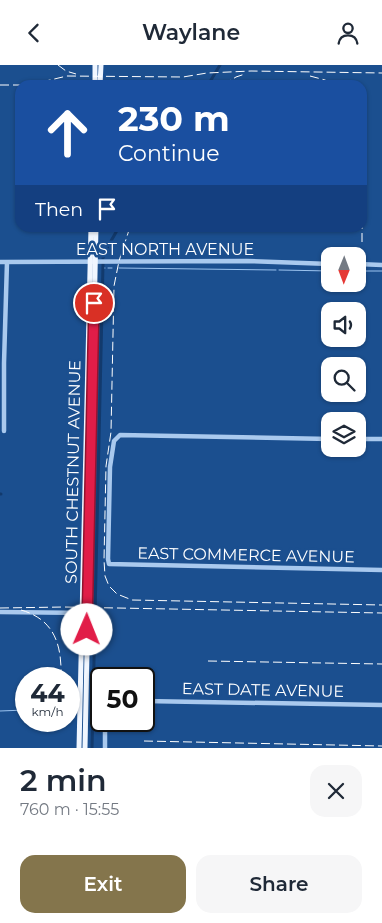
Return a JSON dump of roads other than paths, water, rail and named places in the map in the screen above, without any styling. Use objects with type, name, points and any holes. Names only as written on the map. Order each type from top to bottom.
[{"type":"main road","points":[[95,65],[95,80]]},
{"type":"main road","points":[[100,80],[101,65]]},
{"type":"main road","name":"SOUTH CHESTNUT AVENUE","points":[[92,232],[98,261]]},
{"type":"main road","name":"SOUTH CHESTNUT AVENUE","points":[[85,613],[89,434],[98,261],[96,232]]},
{"type":"main road","name":"SOUTH CHESTNUT AVENUE","points":[[79,748],[89,531],[89,434]]},
{"type":"main road","points":[[85,613],[85,748]]},
{"type":"street","name":"EAST NORTH AVENUE","points":[[0,262],[248,261],[321,264]]},
{"type":"street","points":[[4,431],[7,262]]},
{"type":"street","points":[[366,264],[382,265]]},
{"type":"street","name":"EAST COMMERCE AVENUE","points":[[321,439],[120,435],[114,441],[110,467],[109,564],[382,570]]},
{"type":"street","points":[[366,439],[382,439]]},
{"type":"street","points":[[0,612],[85,613]]},
{"type":"street","name":"EAST DATE AVENUE","points":[[155,701],[382,705]]},
{"type":"street","points":[[105,732],[105,748]]},
{"type":"waterway","points":[[211,80],[220,65]]},
{"type":"waterway","points":[[103,258],[116,232]]},
{"type":"waterway","points":[[92,748],[103,264]]},
{"type":"waterway","points":[[119,268],[276,270]]},
{"type":"waterway","points":[[279,270],[321,271]]},
{"type":"waterway","points":[[366,271],[382,271]]},
{"type":"waterway","points":[[0,711],[15,710]]},
{"type":"railway","points":[[58,65],[66,71],[76,74]]},
{"type":"railway","points":[[50,80],[67,76],[183,77],[207,73],[251,71],[382,73]]},
{"type":"railway","points":[[231,80],[245,74]]},
{"type":"railway","points":[[310,76],[325,80]]},
{"type":"railway","points":[[0,85],[15,85]]},
{"type":"railway","points":[[128,232],[119,261],[114,286],[111,432],[106,466],[104,560],[105,576],[109,586],[117,594],[132,600],[382,605]]},
{"type":"railway","points":[[362,232],[362,242]]},
{"type":"railway","points":[[0,608],[64,607],[382,613]]},
{"type":"railway","points":[[21,610],[33,615],[49,628],[58,646],[61,667]]},
{"type":"railway","points":[[208,661],[382,664]]},
{"type":"railway","points":[[144,741],[382,746]]}]
